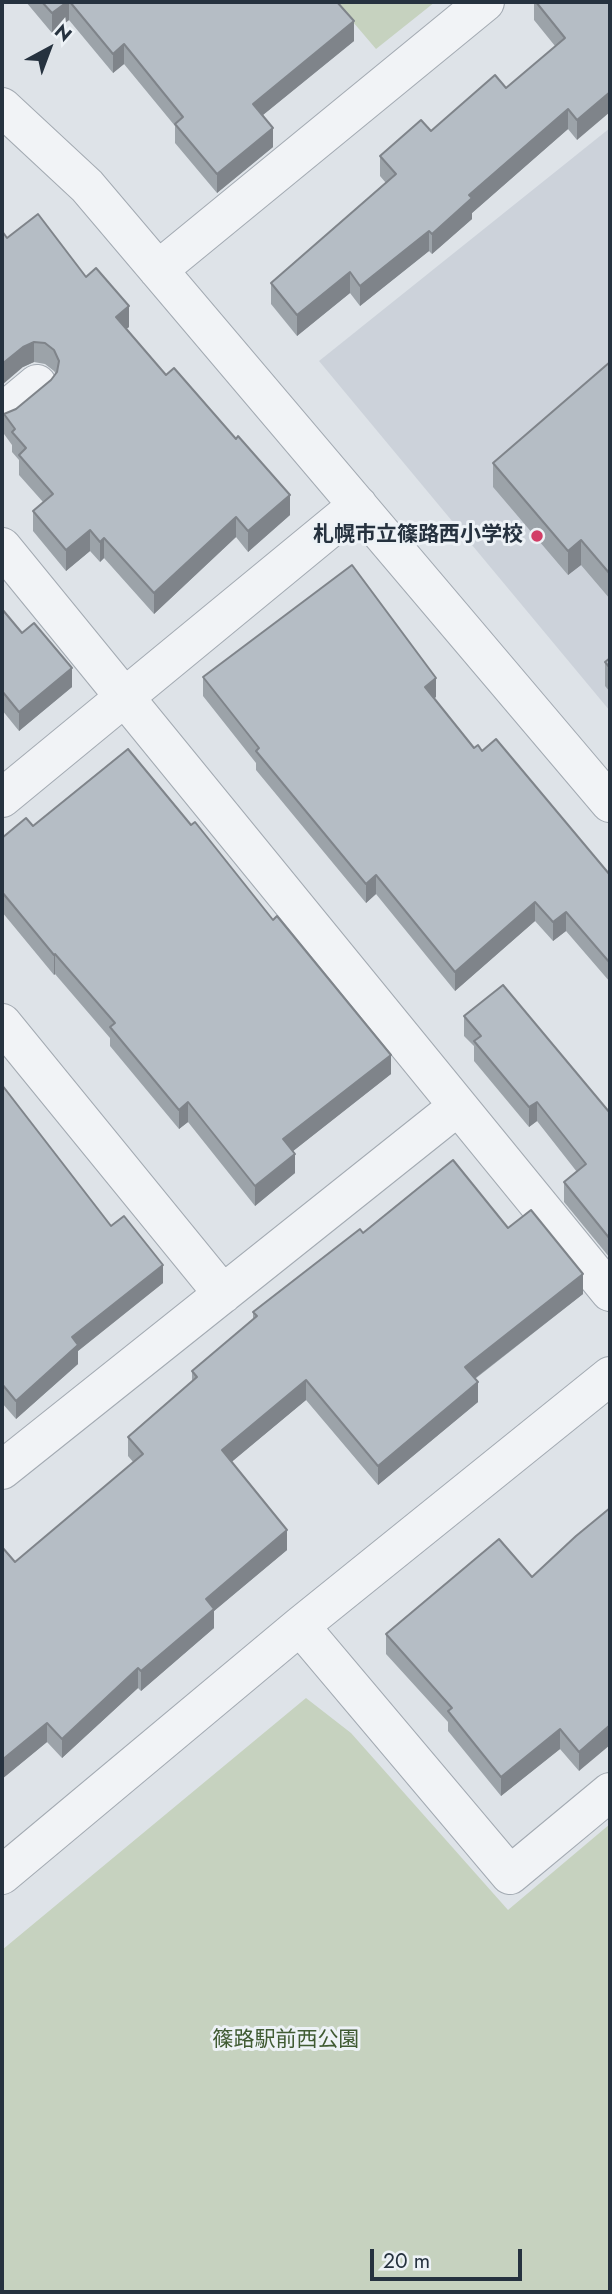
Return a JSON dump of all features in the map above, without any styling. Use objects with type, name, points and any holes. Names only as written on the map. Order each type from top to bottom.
[{"type":"street","points":[[159,270],[485,2]]},
{"type":"street","points":[[2,107],[87,186],[610,803]]},
{"type":"street","points":[[2,413],[37,384]]},
{"type":"street","points":[[2,798],[358,505]]},
{"type":"street","points":[[2,547],[610,1292]]},
{"type":"street","points":[[2,1023],[223,1294]]},
{"type":"street","points":[[2,1470],[457,1107]]},
{"type":"street","points":[[2,1875],[300,1626],[610,1376]]},
{"type":"street","points":[[300,1626],[510,1875],[610,1792]]},
{"type":"shaded area","name":"札幌市立篠路西小学校","points":[[610,128],[610,711],[319,361]]},
{"type":"green space","points":[[336,2],[435,2],[376,49]]},
{"type":"green space","name":"篠路駅前西公園","points":[[306,1698],[351,1733],[508,1910],[610,1824],[610,2292],[2,2291],[2,1950]]},
{"type":"building","points":[[42,2],[67,2],[52,13]]},
{"type":"building","points":[[70,2],[337,2],[354,21],[253,104],[273,128],[217,174],[175,124],[183,117],[124,44],[113,54]]},
{"type":"building","points":[[536,2],[610,2],[610,92],[577,120],[568,109],[469,195],[472,198],[432,234],[429,231],[360,286],[350,272],[297,315],[271,283],[396,174],[380,156],[421,120],[431,131],[495,75],[506,88],[565,38]]},
{"type":"building","points":[[38,214],[86,277],[96,268],[129,306],[116,317],[166,375],[174,368],[236,439],[238,436],[290,495],[248,531],[236,517],[154,593],[104,538],[100,542],[90,530],[66,550],[33,511],[53,494],[19,455],[26,448],[12,432],[15,429],[4,414],[16,409],[51,380],[57,372],[59,361],[54,350],[45,343],[34,342],[23,347],[2,364],[2,231],[7,238]]},
{"type":"building","points":[[610,362],[610,574],[581,540],[568,551],[493,463]]},
{"type":"building","points":[[352,565],[436,678],[425,687],[474,748],[478,745],[482,751],[496,739],[610,875],[610,963],[566,912],[553,922],[535,902],[455,972],[376,875],[366,884],[256,751],[259,748],[203,677]]},
{"type":"building","points":[[2,609],[22,633],[34,623],[72,668],[19,712],[2,691]]},
{"type":"building","points":[[128,749],[191,825],[195,822],[273,920],[277,916],[391,1055],[283,1139],[295,1154],[255,1186],[188,1102],[179,1110],[110,1027],[115,1023],[2,892],[2,838],[26,818],[33,826]]},
{"type":"building","points":[[503,985],[610,1113],[610,1239],[564,1182],[586,1164],[537,1102],[529,1107],[474,1041],[481,1036],[464,1016]]},
{"type":"building","points":[[2,1085],[111,1226],[124,1216],[163,1265],[72,1337],[78,1345],[16,1401],[2,1384]]},
{"type":"building","points":[[453,1160],[508,1228],[531,1210],[583,1274],[465,1367],[478,1382],[378,1466],[306,1380],[222,1450],[287,1530],[206,1599],[214,1609],[141,1671],[138,1668],[62,1739],[47,1723],[2,1760],[2,1547],[15,1562],[143,1454],[128,1437],[197,1377],[192,1371],[257,1316],[253,1312],[360,1229],[363,1233]]},
{"type":"building","points":[[610,1508],[610,1725],[579,1752],[560,1729],[501,1777],[448,1711],[452,1708],[386,1634],[499,1539],[532,1577]]},
{"type":"place","name":"札幌市立篠路西小学校","points":[[537,536]]}]
